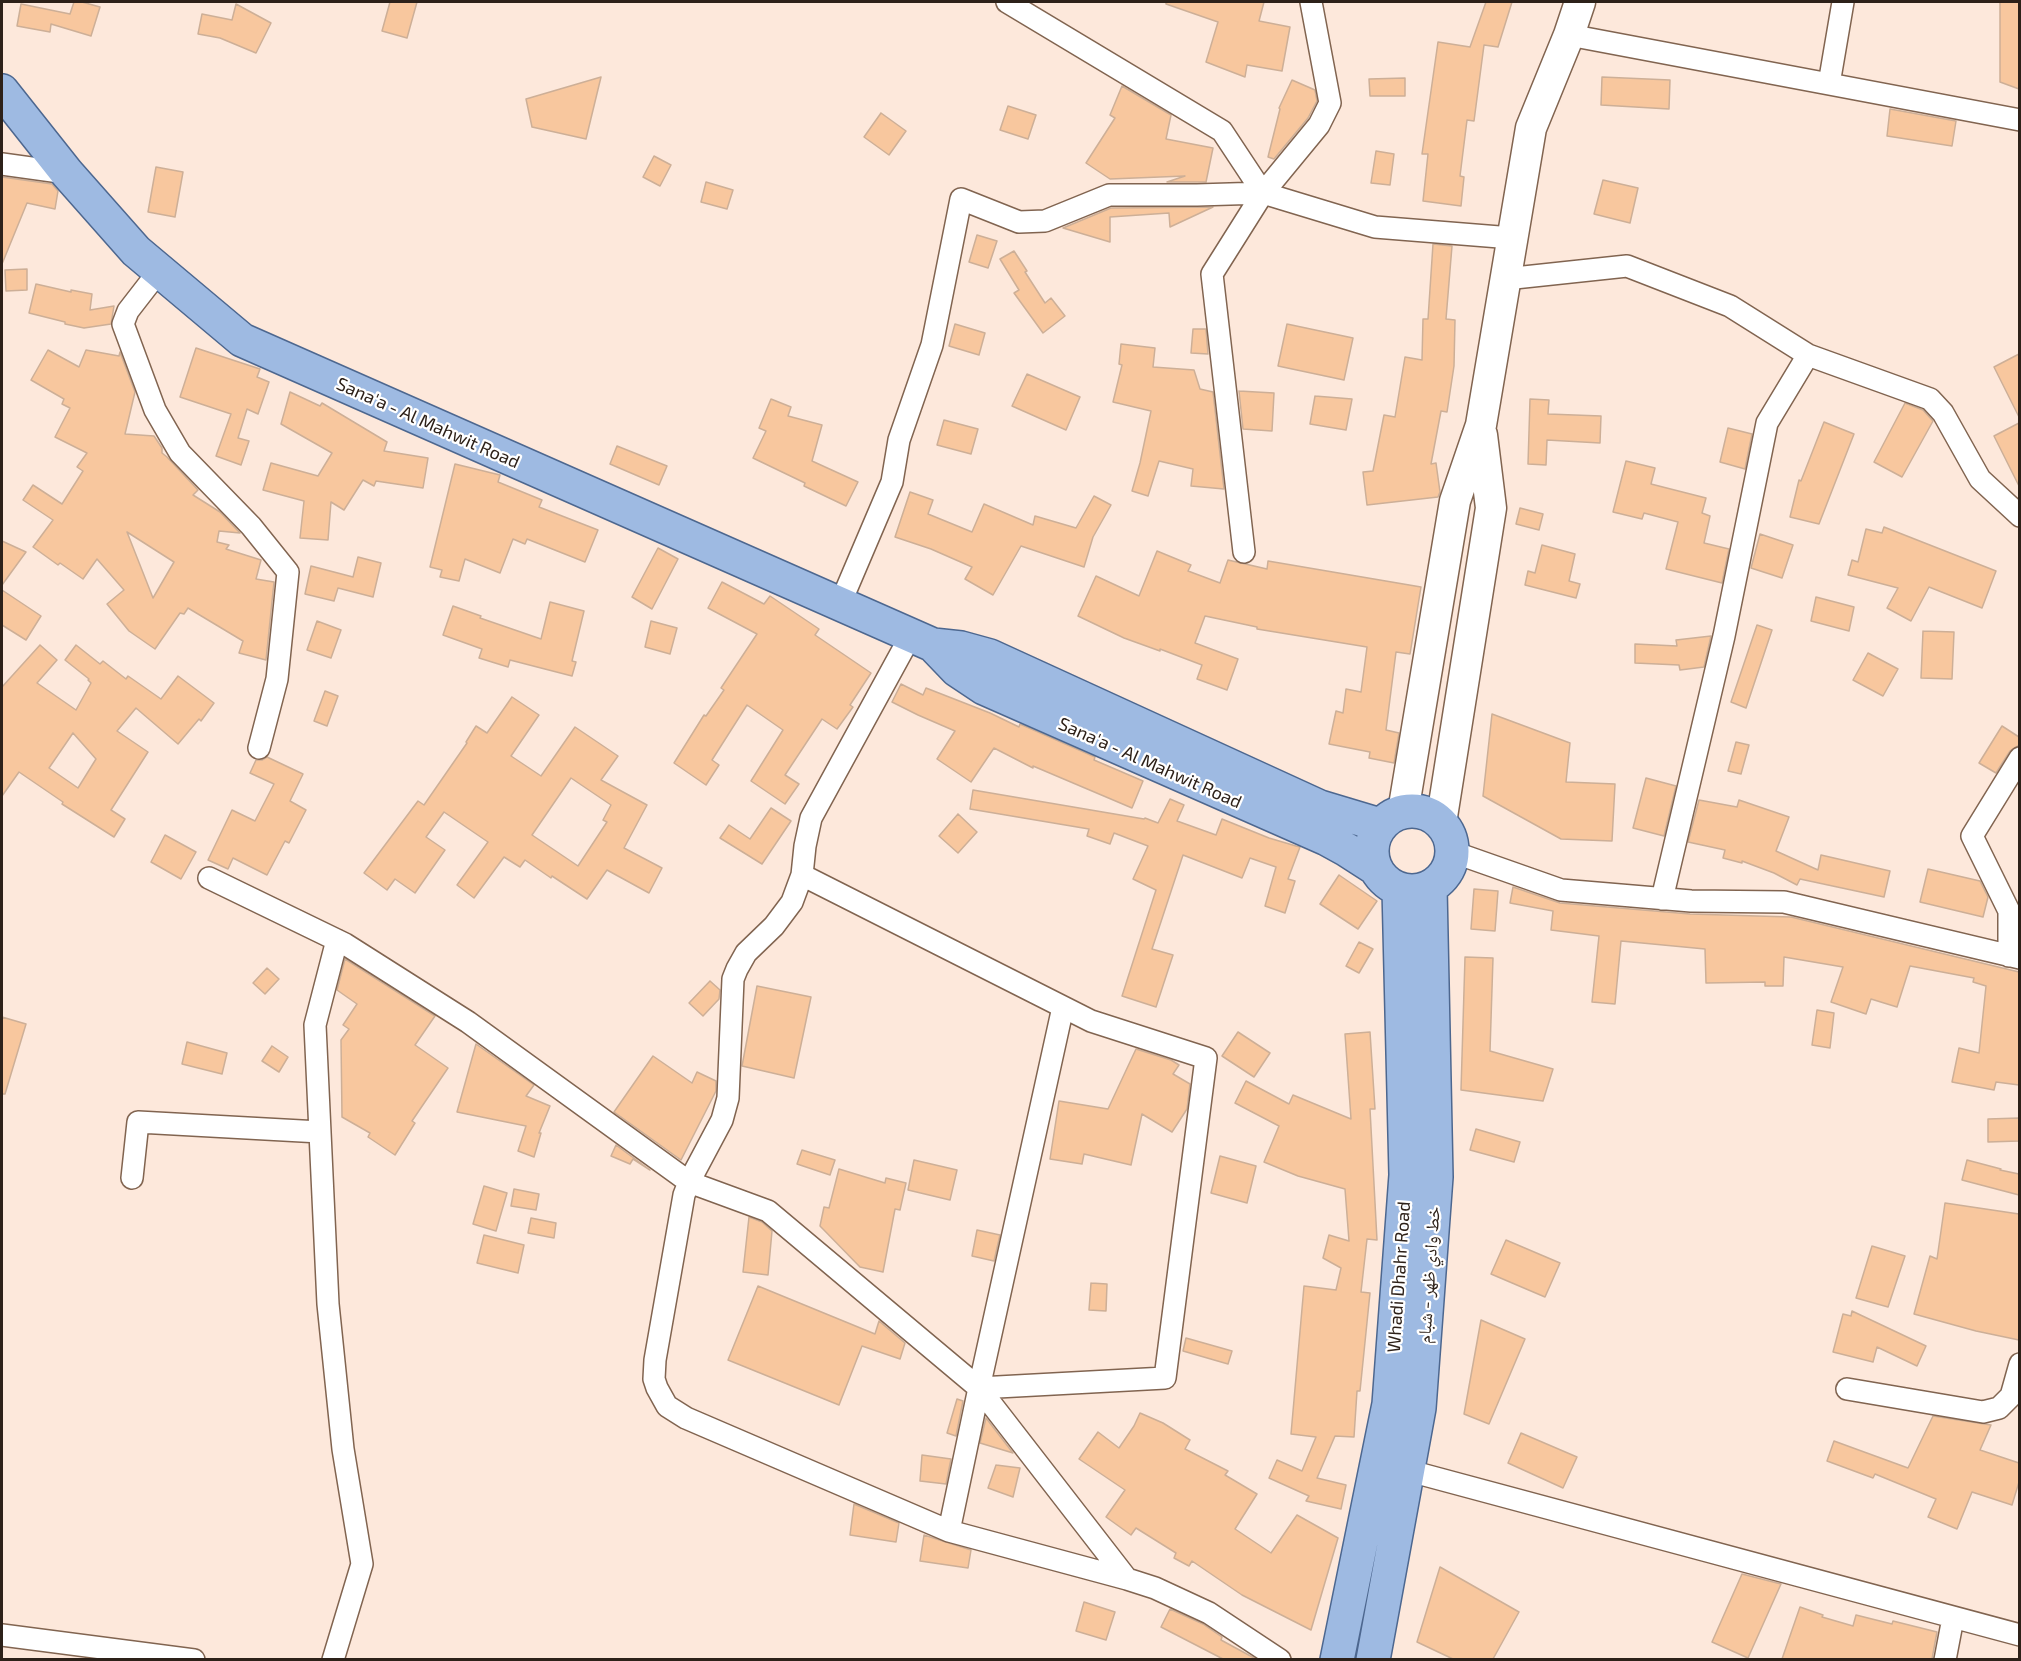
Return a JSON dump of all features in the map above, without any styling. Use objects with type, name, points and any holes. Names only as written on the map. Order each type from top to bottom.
[{"type":"main road","name":"Sana'a - Al Mahwit Road","points":[[2,91],[67,173],[136,252],[242,340],[922,640],[990,656],[1320,807],[1391,818]]},
{"type":"main road","name":"Sana'a - Al Mahwit Road","points":[[922,640],[957,670],[984,688],[1327,839],[1401,882]]},
{"type":"main road","points":[[1416,811],[1430,815],[1447,837],[1450,866],[1442,878],[1401,882],[1371,853],[1374,837],[1391,818],[1416,811]]},
{"type":"main road","name":"خط وادي ظهر - شبام","points":[[1372,1659],[1419,1408],[1436,1177],[1401,882]]},
{"type":"main road","name":"Whadi Dhahr Road","points":[[1336,1659],[1389,1404],[1406,1175],[1401,882]]},
{"type":"street","points":[[1007,2],[1222,131],[1263,193]]},
{"type":"street","points":[[1245,552],[1212,274],[1263,193],[1319,126],[1330,103],[1311,2]]},
{"type":"street","points":[[1391,818],[1455,501],[1481,425],[1531,128],[1580,2]]},
{"type":"street","points":[[1829,84],[1843,2]]},
{"type":"street","points":[[1569,35],[2019,120]]},
{"type":"street","points":[[2,164],[67,173]]},
{"type":"street","points":[[840,604],[892,482],[899,440],[932,345],[961,199],[1019,222],[1045,221],[1109,195],[1263,193],[1375,227],[1512,238]]},
{"type":"street","points":[[1505,279],[1627,266],[1730,306],[1808,355],[1930,399],[1943,413],[1980,479],[2019,516]]},
{"type":"street","points":[[159,272],[128,310],[123,324],[155,410],[180,453],[251,526],[288,572],[277,679],[259,748]]},
{"type":"street","points":[[1662,899],[1724,636],[1767,423],[1808,355]]},
{"type":"street","points":[[1481,425],[1491,508],[1447,837],[1561,890],[1691,901],[1784,902],[2014,957],[2009,911],[1972,836],[2019,758]]},
{"type":"street","points":[[922,640],[811,818],[802,875],[792,902],[784,915],[746,953],[736,969],[733,979],[726,1110],[718,1130],[689,1182],[681,1209],[654,1370],[657,1388],[667,1406],[686,1418],[949,1531],[1155,1588],[1209,1613],[1280,1659]]},
{"type":"street","points":[[802,875],[1091,1021],[1206,1058],[1165,1378],[979,1388]]},
{"type":"street","points":[[209,878],[337,940],[468,1022],[689,1182],[768,1211],[979,1388],[1126,1579]]},
{"type":"street","points":[[333,1659],[362,1564],[343,1449],[328,1305],[315,1025],[337,940]]},
{"type":"street","points":[[949,1531],[1063,1007]]},
{"type":"street","points":[[132,1178],[138,1122],[320,1132]]},
{"type":"street","points":[[1847,1389],[1983,1412],[1999,1408],[2011,1396],[2019,1364]]},
{"type":"street","points":[[1406,1470],[2019,1635]]},
{"type":"street","points":[[1945,1659],[1953,1618]]},
{"type":"street","points":[[2,1635],[194,1659]]},
{"type":"building","points":[[74,2],[100,7],[91,36],[51,24],[50,32],[17,26],[21,4],[70,14]]},
{"type":"building","points":[[390,2],[417,2],[407,38],[382,31]]},
{"type":"building","points":[[1166,2],[1264,2],[1259,21],[1290,27],[1282,71],[1247,65],[1245,77],[1206,62],[1218,22],[1166,4]]},
{"type":"building","points":[[1486,2],[1512,2],[1498,47],[1484,45],[1474,121],[1467,120],[1460,176],[1464,177],[1461,206],[1423,201],[1428,154],[1422,154],[1438,42],[1470,47]]},
{"type":"building","points":[[2000,2],[2019,2],[2019,89],[2000,82]]},
{"type":"building","points":[[236,4],[271,23],[256,53],[220,38],[198,34],[202,14],[232,20]]},
{"type":"building","points":[[601,77],[586,139],[532,127],[526,99]]},
{"type":"building","points":[[1602,77],[1670,80],[1669,109],[1601,105]]},
{"type":"building","points":[[1405,78],[1405,96],[1370,96],[1369,79]]},
{"type":"building","points":[[1292,80],[1315,90],[1317,101],[1308,118],[1274,159],[1268,157],[1279,108]]},
{"type":"building","points":[[1122,86],[1171,115],[1166,139],[1213,148],[1206,182],[1167,182],[1185,176],[1110,179],[1086,163],[1115,118],[1110,115]]},
{"type":"building","points":[[1008,106],[1036,115],[1028,139],[1000,130]]},
{"type":"building","points":[[1890,109],[1956,121],[1952,146],[1887,136]]},
{"type":"building","points":[[881,113],[906,131],[889,155],[864,137]]},
{"type":"building","points":[[1376,151],[1394,154],[1390,185],[1371,183]]},
{"type":"building","points":[[654,156],[671,165],[660,186],[643,177]]},
{"type":"building","points":[[156,167],[183,172],[175,217],[148,212]]},
{"type":"building","points":[[2,177],[52,184],[58,191],[55,209],[27,203],[2,264]]},
{"type":"building","points":[[1603,180],[1638,188],[1630,223],[1594,214]]},
{"type":"building","points":[[706,182],[733,190],[727,209],[701,202]]},
{"type":"building","points":[[1213,207],[1170,227],[1169,213],[1110,217],[1110,242],[1063,228],[1111,208]]},
{"type":"building","points":[[977,235],[997,241],[988,268],[969,262]]},
{"type":"building","points":[[1433,244],[1452,246],[1446,319],[1455,320],[1454,366],[1447,412],[1441,411],[1431,464],[1436,463],[1440,492],[1438,497],[1367,505],[1363,472],[1373,471],[1384,415],[1395,417],[1405,357],[1422,360],[1423,319],[1428,319]]},
{"type":"building","points":[[1014,251],[1045,303],[1051,298],[1065,316],[1043,333],[1014,293],[1019,290],[1000,259]]},
{"type":"building","points":[[27,269],[27,290],[6,291],[5,270]]},
{"type":"building","points":[[36,284],[92,294],[90,310],[114,306],[111,324],[84,328],[29,313]]},
{"type":"building","points":[[955,324],[985,333],[979,355],[949,346]]},
{"type":"building","points":[[1287,324],[1353,338],[1344,380],[1278,366]]},
{"type":"building","points":[[1193,329],[1206,329],[1208,354],[1191,353]]},
{"type":"building","points":[[1121,344],[1155,348],[1153,367],[1194,370],[1200,389],[1213,392],[1224,489],[1191,486],[1193,469],[1159,461],[1148,496],[1132,491],[1151,411],[1113,402],[1122,365],[1119,364]]},
{"type":"building","points":[[196,348],[260,369],[257,377],[269,382],[258,414],[247,409],[238,438],[249,441],[241,465],[216,456],[231,414],[180,397]]},
{"type":"building","points":[[48,350],[79,367],[86,350],[119,356],[120,352],[135,392],[125,434],[154,436],[162,448],[162,453],[198,490],[193,495],[220,512],[240,533],[219,531],[217,542],[229,545],[226,549],[261,560],[256,579],[274,582],[266,660],[239,653],[243,641],[188,608],[184,614],[180,613],[155,649],[129,631],[107,604],[124,590],[97,559],[83,579],[33,547],[53,520],[23,500],[33,485],[62,504],[83,471],[77,467],[87,453],[55,437],[70,408],[62,404],[64,399],[31,380]],"holes":[[[127,532],[174,562],[153,598]]]},
{"type":"building","points":[[2019,354],[2019,417],[1994,367]]},
{"type":"building","points":[[1027,374],[1080,397],[1066,430],[1012,406]]},
{"type":"building","points":[[1239,391],[1274,393],[1272,431],[1243,429]]},
{"type":"building","points":[[290,392],[320,406],[322,403],[387,442],[384,451],[428,458],[423,488],[376,481],[374,486],[363,480],[344,510],[331,502],[328,540],[300,538],[304,501],[263,490],[271,463],[318,476],[332,453],[281,424]]},
{"type":"building","points":[[1315,396],[1352,399],[1346,430],[1310,424]]},
{"type":"building","points":[[771,399],[791,407],[788,416],[822,425],[812,461],[858,482],[846,506],[753,458],[766,431],[759,428]]},
{"type":"building","points":[[1530,399],[1549,400],[1548,414],[1601,416],[1600,443],[1547,440],[1546,465],[1528,464]]},
{"type":"building","points":[[1905,403],[1923,410],[1933,421],[1902,477],[1874,462]]},
{"type":"building","points":[[944,420],[978,429],[971,454],[937,445]]},
{"type":"building","points":[[1824,422],[1854,434],[1819,524],[1790,517],[1799,480],[1801,481]]},
{"type":"building","points":[[2019,423],[2019,486],[1994,436]]},
{"type":"building","points":[[1728,428],[1752,434],[1745,469],[1720,462]]},
{"type":"building","points":[[617,446],[667,466],[659,485],[610,464]]},
{"type":"building","points":[[1626,461],[1655,468],[1651,484],[1706,498],[1702,513],[1710,516],[1704,543],[1729,549],[1722,583],[1666,569],[1678,522],[1644,513],[1642,519],[1613,512]]},
{"type":"building","points":[[455,464],[500,475],[498,482],[542,500],[539,507],[598,530],[585,562],[527,539],[525,544],[513,539],[500,573],[465,559],[459,581],[440,577],[442,570],[430,567]]},
{"type":"building","points":[[910,492],[933,500],[928,514],[972,532],[984,504],[1033,525],[1035,516],[1076,528],[1094,496],[1111,505],[1093,537],[1084,567],[1021,546],[993,595],[965,579],[972,567],[931,549],[895,537]]},
{"type":"building","points":[[1520,508],[1543,514],[1539,530],[1516,524]]},
{"type":"building","points":[[1884,527],[1996,571],[1982,608],[1929,587],[1911,621],[1887,608],[1898,588],[1848,575],[1852,560],[1858,562],[1866,529],[1882,533]]},
{"type":"building","points":[[1760,534],[1793,545],[1782,578],[1751,568]]},
{"type":"building","points":[[2,541],[26,552],[2,585]]},
{"type":"building","points":[[1542,545],[1575,554],[1569,581],[1580,584],[1576,598],[1525,585],[1528,571],[1535,573]]},
{"type":"building","points":[[658,548],[678,559],[652,609],[632,597]]},
{"type":"building","points":[[1157,551],[1191,565],[1188,571],[1220,583],[1228,560],[1267,569],[1268,561],[1421,587],[1410,654],[1396,652],[1386,730],[1399,733],[1394,763],[1369,758],[1370,752],[1329,744],[1336,711],[1343,713],[1346,689],[1361,692],[1367,647],[1257,629],[1257,627],[1205,616],[1195,643],[1238,659],[1227,690],[1197,679],[1202,665],[1124,638],[1078,616],[1096,576],[1139,596]]},
{"type":"building","points":[[358,557],[381,563],[373,597],[338,588],[334,601],[305,594],[311,566],[353,577]]},
{"type":"building","points":[[722,582],[764,604],[770,596],[819,629],[815,635],[871,673],[850,705],[853,707],[837,729],[822,719],[785,775],[799,784],[785,804],[751,781],[783,730],[747,705],[712,760],[719,765],[706,785],[674,763],[704,715],[706,716],[724,690],[721,688],[757,634],[708,608]]},
{"type":"building","points":[[2,590],[41,616],[26,640],[2,625]]},
{"type":"building","points":[[1816,597],[1854,607],[1849,631],[1811,621]]},
{"type":"building","points":[[550,602],[584,611],[572,661],[576,662],[572,676],[510,660],[508,667],[479,658],[482,649],[443,635],[453,606],[541,639]]},
{"type":"building","points":[[317,621],[341,630],[331,658],[307,650]]},
{"type":"building","points":[[651,621],[677,628],[670,654],[645,647]]},
{"type":"building","points":[[1757,625],[1772,630],[1746,708],[1731,702]]},
{"type":"building","points":[[1923,631],[1954,632],[1952,679],[1921,678]]},
{"type":"building","points":[[1711,636],[1704,667],[1680,670],[1679,665],[1635,663],[1635,644],[1677,646],[1676,640]]},
{"type":"building","points":[[40,645],[57,660],[37,683],[76,710],[91,683],[65,660],[76,645],[100,664],[103,661],[126,679],[128,676],[161,699],[178,676],[214,703],[201,721],[199,719],[178,744],[136,708],[117,731],[148,752],[111,810],[125,819],[114,837],[62,804],[63,802],[19,772],[2,796],[2,687]],"holes":[[[73,733],[96,759],[78,788],[49,768]]]},
{"type":"building","points":[[1868,653],[1898,669],[1883,696],[1853,680]]},
{"type":"building","points":[[901,684],[923,695],[926,688],[1019,727],[1020,724],[1143,781],[1132,808],[1033,766],[1033,768],[994,748],[971,782],[937,759],[955,731],[892,702]]},
{"type":"building","points":[[325,691],[338,696],[327,726],[314,721]]},
{"type":"building","points":[[512,697],[539,715],[511,756],[541,776],[575,727],[618,756],[601,780],[647,805],[624,848],[662,868],[649,893],[607,870],[587,899],[525,860],[520,867],[504,857],[474,898],[457,885],[488,842],[444,812],[426,837],[445,850],[415,893],[395,879],[387,890],[364,873],[418,801],[424,805],[467,743],[476,726],[487,733]],"holes":[[[571,778],[611,805],[603,820],[607,822],[578,866],[532,835]]]},
{"type":"building","points":[[1492,714],[1570,743],[1566,782],[1615,784],[1612,841],[1561,839],[1483,796]]},
{"type":"building","points":[[2002,726],[2019,737],[2019,745],[2010,751],[1996,773],[1979,763]]},
{"type":"building","points":[[1736,742],[1749,745],[1741,774],[1728,771]]},
{"type":"building","points":[[267,757],[303,774],[290,801],[306,810],[289,843],[285,841],[267,875],[233,858],[228,869],[208,860],[232,810],[255,821],[274,784],[250,773],[256,760]]},
{"type":"building","points":[[1646,778],[1676,786],[1664,836],[1633,828]]},
{"type":"building","points":[[973,790],[1145,818],[1158,823],[1170,799],[1184,805],[1177,821],[1216,835],[1222,819],[1269,838],[1300,847],[1288,879],[1295,881],[1285,913],[1265,906],[1276,867],[1250,858],[1242,878],[1183,855],[1152,949],[1173,955],[1156,1007],[1122,996],[1156,890],[1133,879],[1148,846],[1114,833],[1110,844],[1087,836],[1089,829],[970,809]]},
{"type":"building","points":[[1699,800],[1737,807],[1739,800],[1789,817],[1776,851],[1818,870],[1821,855],[1890,871],[1884,897],[1800,879],[1797,885],[1742,861],[1742,863],[1723,858],[1725,850],[1688,842]]},
{"type":"building","points":[[771,808],[791,821],[762,864],[720,838],[729,825],[750,839]]},
{"type":"building","points":[[958,814],[977,832],[958,853],[939,836]]},
{"type":"building","points":[[165,835],[196,852],[181,879],[151,862]]},
{"type":"building","points":[[1928,869],[1980,881],[1988,897],[1983,917],[1920,902]]},
{"type":"building","points":[[1339,875],[1377,901],[1358,929],[1320,904]]},
{"type":"building","points":[[1513,887],[1560,903],[1690,914],[1791,917],[2019,972],[2019,1085],[1996,1082],[1994,1090],[1952,1082],[1959,1048],[1979,1053],[1986,986],[1973,982],[1974,978],[1910,966],[1897,1007],[1871,999],[1866,1014],[1831,1002],[1843,967],[1784,957],[1783,986],[1765,986],[1765,982],[1706,983],[1705,949],[1621,941],[1615,1004],[1592,1002],[1599,936],[1551,930],[1553,911],[1510,903]]},
{"type":"building","points":[[1474,889],[1498,891],[1495,931],[1471,929]]},
{"type":"building","points":[[1359,942],[1373,949],[1359,973],[1346,966]]},
{"type":"building","points":[[1465,957],[1493,958],[1490,1051],[1553,1069],[1543,1101],[1461,1090]]},
{"type":"building","points":[[345,959],[435,1016],[415,1045],[448,1068],[412,1121],[415,1123],[395,1155],[368,1137],[370,1133],[342,1117],[341,1040],[349,1029],[343,1025],[357,1004],[337,990]]},
{"type":"building","points":[[267,968],[279,979],[265,994],[253,983]]},
{"type":"building","points":[[710,981],[720,990],[719,999],[703,1016],[689,1003]]},
{"type":"building","points":[[757,986],[811,997],[794,1078],[742,1066]]},
{"type":"building","points":[[1817,1010],[1834,1013],[1830,1048],[1812,1045]]},
{"type":"building","points":[[2,1017],[26,1024],[5,1094],[2,1094]]},
{"type":"building","points":[[1238,1032],[1270,1053],[1254,1077],[1222,1056]]},
{"type":"building","points":[[1370,1032],[1375,1109],[1370,1109],[1377,1240],[1367,1239],[1361,1292],[1370,1293],[1360,1391],[1357,1391],[1354,1437],[1335,1436],[1317,1478],[1346,1485],[1341,1509],[1306,1501],[1309,1496],[1269,1478],[1277,1460],[1302,1471],[1316,1437],[1291,1434],[1304,1286],[1336,1290],[1341,1268],[1323,1258],[1329,1235],[1349,1241],[1345,1189],[1298,1176],[1264,1162],[1279,1126],[1235,1103],[1246,1081],[1289,1104],[1293,1095],[1351,1119],[1345,1034]]},
{"type":"building","points":[[187,1042],[227,1053],[222,1074],[182,1064]]},
{"type":"building","points":[[476,1044],[534,1085],[526,1096],[550,1106],[539,1133],[541,1133],[534,1157],[518,1151],[526,1126],[457,1112]]},
{"type":"building","points":[[272,1046],[288,1057],[279,1072],[262,1061]]},
{"type":"building","points":[[1136,1049],[1171,1060],[1179,1065],[1173,1074],[1190,1084],[1187,1109],[1172,1132],[1142,1114],[1131,1165],[1084,1154],[1082,1164],[1050,1159],[1059,1101],[1108,1109]]},
{"type":"building","points":[[653,1056],[692,1083],[697,1072],[716,1081],[716,1091],[681,1160],[614,1112]]},
{"type":"building","points":[[2019,1118],[2019,1141],[1988,1142],[1988,1119]]},
{"type":"building","points":[[1476,1129],[1520,1142],[1514,1162],[1470,1150]]},
{"type":"building","points":[[616,1145],[650,1170],[633,1159],[630,1164],[611,1156]]},
{"type":"building","points":[[802,1150],[835,1160],[830,1175],[797,1164]]},
{"type":"building","points":[[1220,1156],[1256,1166],[1247,1203],[1211,1193]]},
{"type":"building","points":[[914,1160],[957,1170],[950,1200],[908,1190]]},
{"type":"building","points":[[1967,1160],[2019,1174],[2019,1195],[1962,1180]]},
{"type":"building","points":[[839,1169],[885,1183],[886,1178],[906,1183],[900,1210],[895,1209],[883,1272],[860,1267],[820,1226],[824,1207],[829,1208]]},
{"type":"building","points":[[484,1186],[507,1193],[496,1231],[473,1224]]},
{"type":"building","points":[[514,1189],[539,1194],[536,1210],[511,1206]]},
{"type":"building","points":[[1945,1203],[2019,1214],[2019,1340],[1914,1314],[1930,1256],[1937,1259]]},
{"type":"building","points":[[749,1217],[762,1222],[772,1231],[768,1275],[743,1272]]},
{"type":"building","points":[[531,1218],[556,1223],[554,1238],[528,1233]]},
{"type":"building","points":[[977,1230],[1000,1235],[994,1261],[972,1256]]},
{"type":"building","points":[[484,1235],[524,1245],[518,1273],[477,1263]]},
{"type":"building","points":[[1506,1240],[1560,1263],[1545,1297],[1491,1274]]},
{"type":"building","points":[[1872,1246],[1905,1256],[1888,1307],[1856,1298]]},
{"type":"building","points":[[1091,1283],[1107,1284],[1106,1311],[1089,1310]]},
{"type":"building","points":[[758,1286],[875,1334],[879,1321],[905,1343],[900,1359],[862,1346],[839,1405],[728,1360]]},
{"type":"building","points":[[1852,1311],[1926,1346],[1917,1366],[1877,1347],[1873,1362],[1833,1352],[1843,1314],[1851,1316]]},
{"type":"building","points":[[1481,1320],[1525,1339],[1489,1424],[1464,1414]]},
{"type":"building","points":[[1186,1338],[1232,1351],[1228,1364],[1183,1351]]},
{"type":"building","points":[[957,1399],[963,1401],[956,1436],[947,1433]]},
{"type":"building","points":[[1140,1413],[1163,1423],[1190,1440],[1185,1449],[1228,1471],[1225,1475],[1257,1494],[1235,1529],[1271,1553],[1297,1515],[1338,1538],[1311,1630],[1242,1595],[1192,1561],[1189,1566],[1174,1558],[1176,1553],[1136,1528],[1131,1535],[1106,1517],[1125,1490],[1079,1459],[1098,1432],[1119,1448]]},
{"type":"building","points":[[1933,1416],[1991,1425],[1980,1450],[2019,1463],[2019,1482],[2012,1505],[1972,1492],[1957,1529],[1928,1517],[1936,1499],[1875,1474],[1873,1478],[1827,1461],[1834,1441],[1908,1468]]},
{"type":"building","points":[[986,1418],[1013,1453],[980,1443]]},
{"type":"building","points":[[1521,1433],[1577,1457],[1563,1488],[1508,1463]]},
{"type":"building","points":[[922,1455],[951,1459],[946,1484],[920,1481]]},
{"type":"building","points":[[996,1465],[1020,1468],[1013,1497],[988,1488]]},
{"type":"building","points":[[854,1504],[899,1523],[896,1542],[850,1535]]},
{"type":"building","points":[[924,1535],[971,1550],[968,1568],[920,1561]]},
{"type":"building","points":[[1440,1567],[1519,1612],[1493,1659],[1453,1659],[1417,1642]]},
{"type":"building","points":[[1742,1574],[1781,1584],[1748,1658],[1712,1642]]},
{"type":"building","points":[[1084,1602],[1115,1612],[1106,1640],[1076,1631]]},
{"type":"building","points":[[1800,1607],[1823,1615],[1822,1617],[1853,1626],[1856,1615],[1937,1632],[1932,1659],[1782,1659]]},
{"type":"building","points":[[1170,1609],[1203,1624],[1222,1637],[1221,1640],[1256,1659],[1223,1659],[1161,1627]]}]
